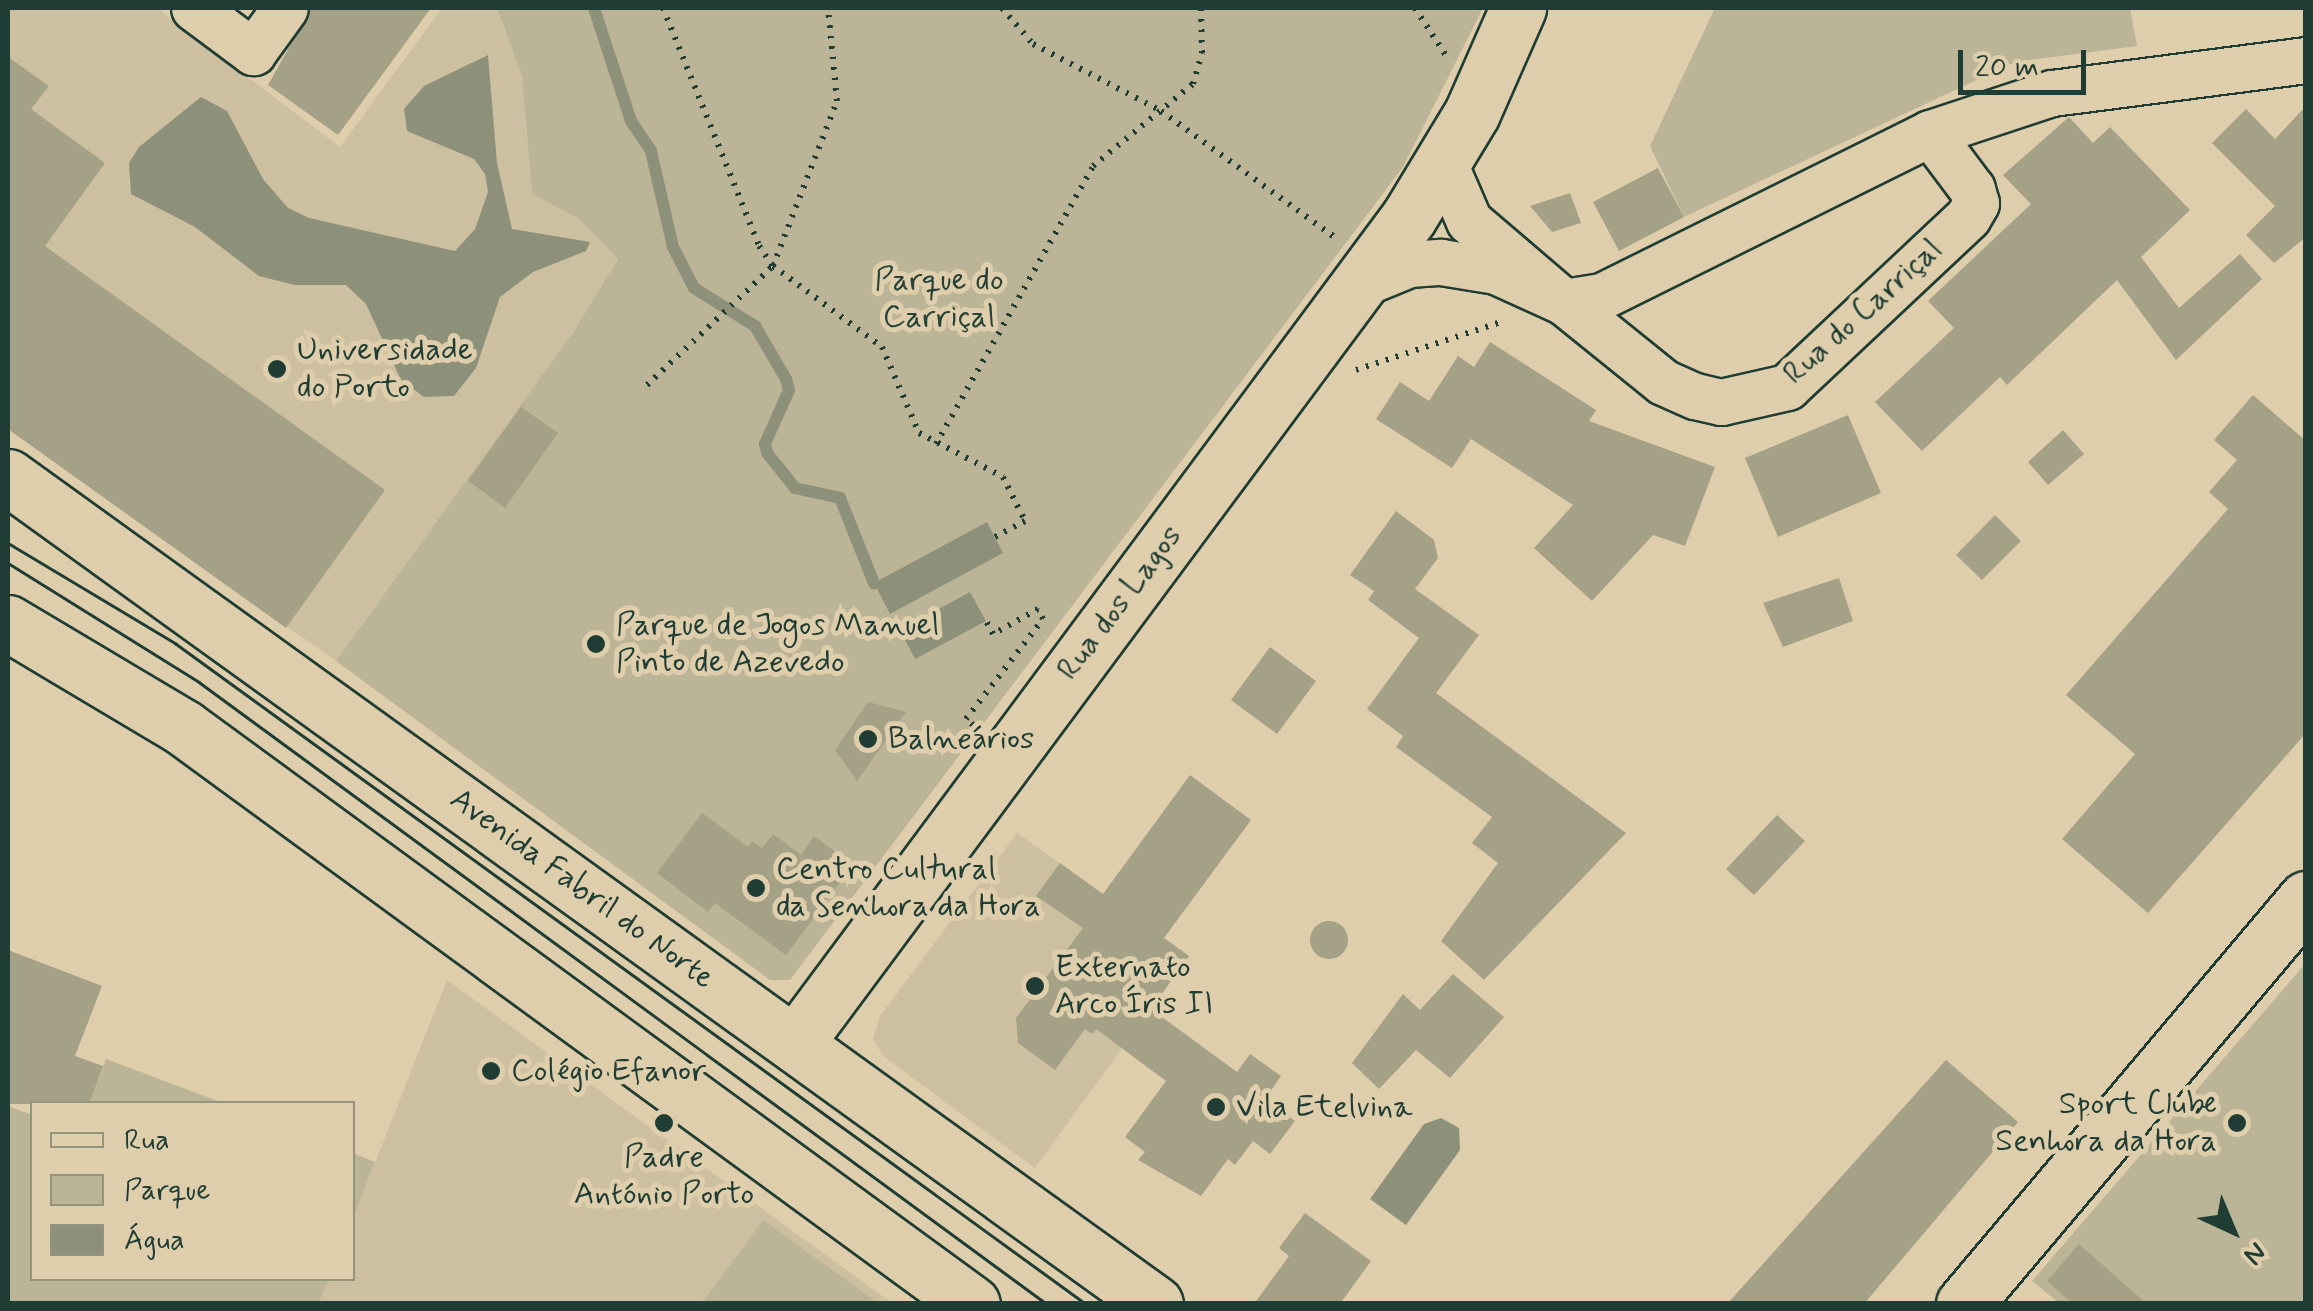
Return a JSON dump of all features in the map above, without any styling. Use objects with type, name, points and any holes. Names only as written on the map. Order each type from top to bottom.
[{"type":"main road","name":"Rua dos Lagos","points":[[796,1042],[1354,264],[1444,163],[1518,8]]},
{"type":"main road","name":"Avenida Fabril do Norte","points":[[8,477],[1155,1304]]},
{"type":"main road","points":[[8,623],[184,728],[972,1304]]},
{"type":"main road","points":[[1964,1304],[2306,899]]},
{"type":"street","points":[[194,8],[253,52],[285,8]]},
{"type":"street","points":[[1564,302],[1602,296],[1930,133],[2052,93],[2306,60]]},
{"type":"street","name":"Rua do Carriçal","points":[[1444,163],[1469,221],[1649,372],[1695,396],[1722,402],[1787,387],[1968,218],[1976,203],[1972,189],[1930,133]]},
{"type":"street","name":"Rua do Carriçal","points":[[1354,264],[1468,264],[1564,302]]},
{"type":"path","points":[[663,8],[759,246],[774,266],[876,340],[914,426],[936,444],[1003,477],[1025,521],[995,537]]},
{"type":"path","points":[[647,386],[774,266],[838,101],[828,8]]},
{"type":"path","points":[[1002,8],[1033,44],[1160,111],[1354,264]]},
{"type":"path","points":[[936,444],[1079,186],[1112,146],[1193,84],[1202,53],[1200,8]]},
{"type":"path","points":[[1414,8],[1455,71]]},
{"type":"path","points":[[1348,373],[1564,302]]},
{"type":"path","points":[[986,621],[993,634],[1038,609],[1043,619],[995,681]]},
{"type":"shaded area","name":"Universidade do Porto","points":[[8,8],[157,8],[340,147],[442,8],[497,8],[522,76],[532,194],[579,219],[618,259],[574,331],[336,661],[8,429]]},
{"type":"shaded area","name":"Externato Arco Íris II","points":[[1017,833],[1189,956],[1035,1168],[884,1057],[873,1039],[880,1016]]},
{"type":"shaded area","name":"Colégio Efanor","points":[[447,980],[892,1303],[319,1304],[328,1281],[355,1281],[355,1214]]},
{"type":"green space","name":"Parque do Carriçal","points":[[497,8],[1483,8],[1403,167],[790,980],[770,980],[336,661],[574,331],[618,259],[579,219],[532,194],[522,76]]},
{"type":"green space","points":[[1715,8],[2130,8],[2137,46],[2015,62],[1684,217],[1650,146]]},
{"type":"green space","name":"Sport Clube Senhora da Hora","points":[[2305,964],[2305,1303],[2059,1303],[2032,1281]]},
{"type":"green space","points":[[106,1059],[218,1101],[90,1101]]},
{"type":"green space","points":[[8,1106],[30,1114],[30,1281],[328,1281],[319,1303],[8,1303]]},
{"type":"green space","points":[[355,1154],[375,1162],[355,1214]]},
{"type":"green space","points":[[763,1220],[878,1303],[702,1303]]},
{"type":"water","points":[[488,55],[497,163],[512,229],[590,242],[586,251],[533,272],[500,297],[476,368],[454,396],[424,397],[401,380],[366,304],[346,285],[295,285],[259,276],[195,227],[131,194],[129,163],[139,147],[201,97],[227,111],[263,179],[288,208],[309,218],[455,251],[475,229],[488,192],[485,174],[474,159],[407,131],[404,109],[424,86]]},
{"type":"water","points":[[987,522],[1003,553],[890,614],[874,583]]},
{"type":"water","points":[[970,592],[986,621],[915,659],[900,630]]},
{"type":"water","points":[[1441,1118],[1459,1128],[1460,1150],[1406,1225],[1370,1199],[1424,1124]]},
{"type":"building","points":[[311,8],[431,8],[338,135],[268,85]]},
{"type":"building","points":[[8,57],[49,86],[31,109],[105,163],[45,246],[385,490],[286,628],[8,429]]},
{"type":"building","points":[[2306,106],[2306,237],[2274,263],[2246,235],[2275,206],[2212,143],[2246,109],[2275,139]]},
{"type":"building","points":[[2069,117],[2093,143],[2110,127],[2190,210],[2141,257],[2179,308],[2240,254],[2262,279],[2176,360],[2117,280],[2007,385],[2000,377],[1922,451],[1875,402],[1954,328],[1928,301],[2031,204],[2003,175]]},
{"type":"building","points":[[1658,168],[1684,217],[1619,251],[1593,202]]},
{"type":"building","points":[[1570,193],[1581,223],[1552,232],[1530,206]]},
{"type":"building","points":[[1490,342],[1596,410],[1589,421],[1715,467],[1685,546],[1653,535],[1592,601],[1534,548],[1573,505],[1471,439],[1452,468],[1376,419],[1400,382],[1429,401],[1458,356],[1474,367]]},
{"type":"building","points":[[2253,395],[2306,441],[2306,733],[2148,913],[2062,839],[2135,754],[2066,695],[2228,509],[2209,492],[2237,460],[2214,440]]},
{"type":"building","points":[[521,407],[558,433],[505,508],[468,481]]},
{"type":"building","points":[[1848,415],[1881,493],[1778,537],[1745,458]]},
{"type":"building","points":[[2063,430],[2084,454],[2048,485],[2028,462]]},
{"type":"building","points":[[1396,511],[1434,540],[1438,558],[1415,589],[1479,635],[1436,693],[1626,833],[1484,980],[1441,941],[1498,863],[1472,843],[1492,817],[1396,747],[1403,736],[1367,709],[1419,638],[1368,600],[1374,591],[1350,575]]},
{"type":"building","points":[[1995,515],[2021,541],[1982,580],[1956,555]]},
{"type":"building","points":[[1839,578],[1853,621],[1783,647],[1763,603]]},
{"type":"building","points":[[1270,647],[1316,681],[1277,734],[1231,700]]},
{"type":"building","name":"Balneários","points":[[868,702],[906,712],[857,781],[835,750]]},
{"type":"building","points":[[1190,775],[1251,820],[1164,938],[1189,956],[1151,1009],[1237,1072],[1250,1054],[1281,1076],[1265,1099],[1295,1121],[1270,1154],[1253,1141],[1235,1165],[1228,1159],[1201,1196],[1138,1160],[1145,1152],[1125,1137],[1166,1081],[1096,1029],[1092,1034],[1085,1029],[1055,1070],[1018,1043],[1016,1018],[1083,928],[1036,896],[1060,863],[1103,894]]},
{"type":"building","name":"Centro Cultural da Senhora da Hora","points":[[702,813],[748,847],[752,841],[762,848],[773,834],[801,855],[814,836],[853,865],[786,955],[715,903],[708,912],[657,873]]},
{"type":"building","points":[[1777,815],[1805,841],[1754,895],[1726,869]]},
{"type":"building","points":[[1329,921],[1342,927],[1348,940],[1342,953],[1329,959],[1316,953],[1310,940],[1316,927]]},
{"type":"building","points":[[8,950],[102,986],[75,1056],[103,1066],[90,1101],[8,1104]]},
{"type":"building","points":[[1453,974],[1504,1017],[1450,1078],[1416,1050],[1379,1089],[1352,1063],[1403,994],[1420,1010]]},
{"type":"building","points":[[1946,1060],[2018,1122],[1864,1304],[1727,1304]]},
{"type":"building","points":[[1305,1213],[1371,1261],[1340,1304],[1254,1304],[1289,1256],[1279,1248]]},
{"type":"building","name":"Sport Clube Senhora da Hora","points":[[2079,1244],[2147,1304],[2073,1304],[2047,1281]]},
{"type":"waterway","points":[[594,8],[631,121],[651,151],[673,247],[694,288],[755,326],[786,379],[789,390],[765,444],[767,453],[795,488],[840,498],[874,583]]},
{"type":"tram line","points":[[8,543],[175,643],[1086,1304]]},
{"type":"tram line","points":[[8,563],[199,682],[1047,1304]]},
{"type":"place","name":"Universidade do Porto","points":[[277,369]]},
{"type":"place","name":"Parque de Jogos Manuel Pinto de Azevedo","points":[[596,644]]},
{"type":"place","name":"Balneários","points":[[868,739]]},
{"type":"place","name":"Centro Cultural da Senhora da Hora","points":[[756,888]]},
{"type":"place","name":"Externato Arco Íris II","points":[[1035,986]]},
{"type":"place","name":"Colégio Efanor","points":[[491,1071]]},
{"type":"place","name":"Vila Etelvina","points":[[1216,1107]]},
{"type":"place","name":"Padre António Porto","points":[[664,1123]]},
{"type":"place","name":"Sport Clube Senhora da Hora","points":[[2237,1123]]}]
